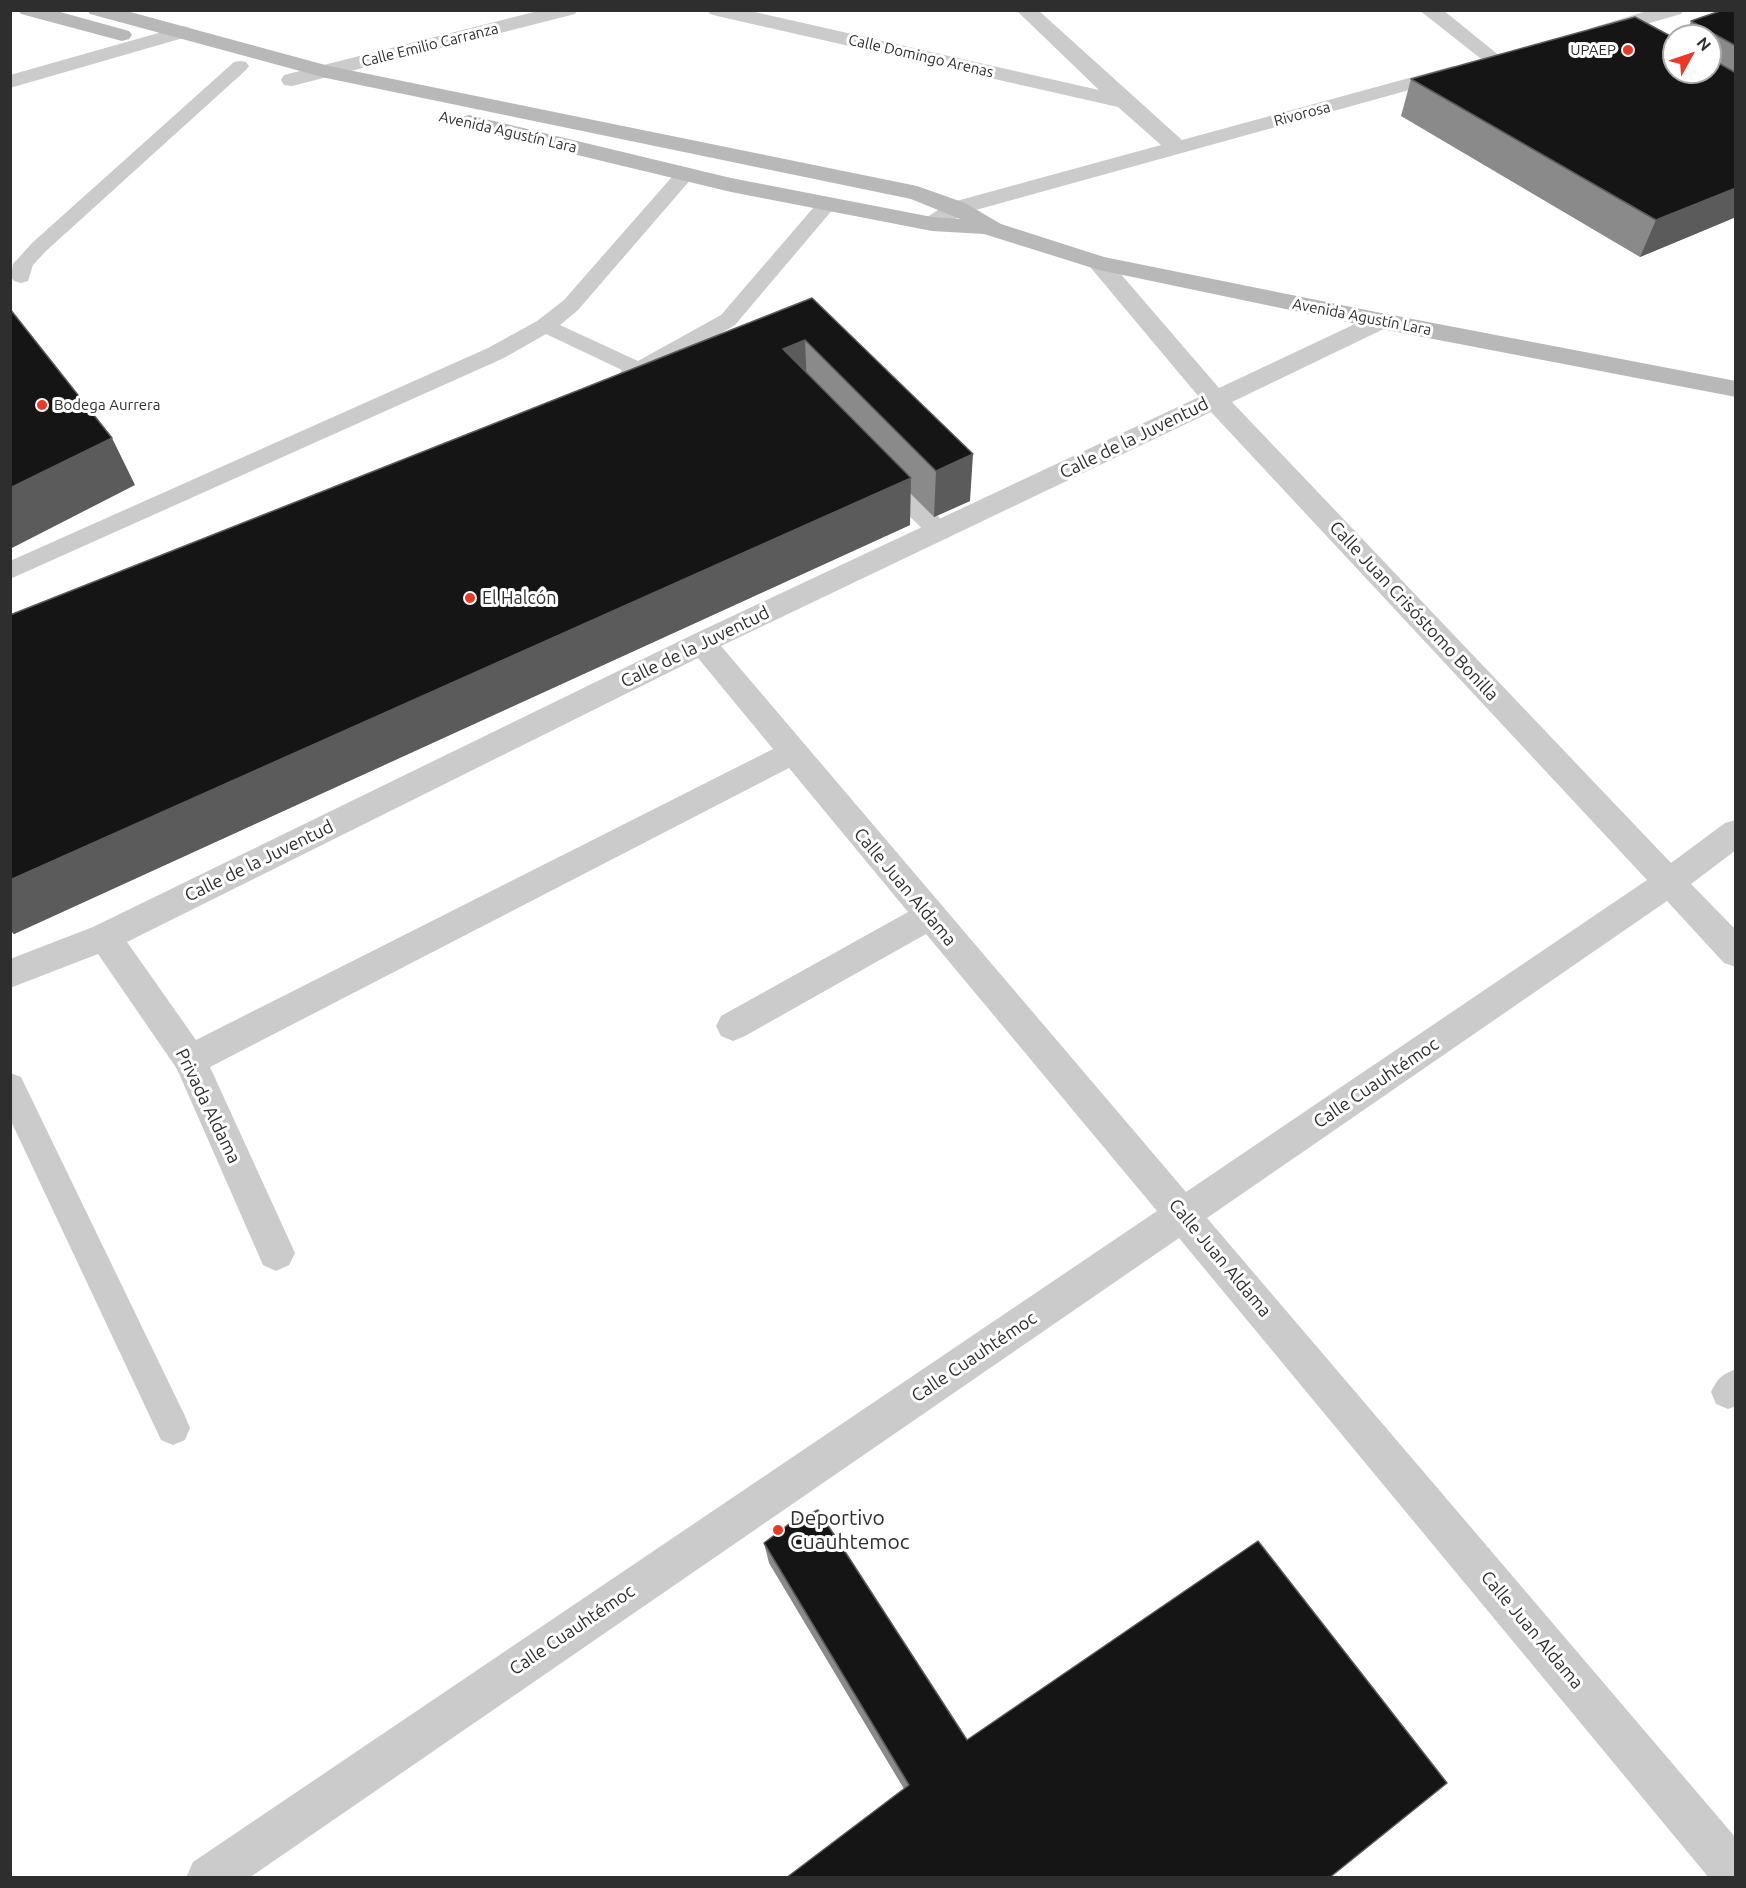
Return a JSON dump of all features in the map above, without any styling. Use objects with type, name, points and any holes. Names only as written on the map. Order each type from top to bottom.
[{"type":"main road","name":"Avenida Agustín Lara","points":[[28,10],[292,80],[731,185],[932,224],[993,229]]},
{"type":"main road","name":"Avenida Agustín Lara","points":[[98,10],[326,72],[757,158],[917,193],[957,208],[993,229],[1099,263],[1381,321],[1736,388]]},
{"type":"main road","points":[[731,185],[757,158]]},
{"type":"street","name":"Calle Emilio Carranza","points":[[292,80],[568,10]]},
{"type":"street","name":"Calle Domingo Arenas","points":[[717,10],[1125,102]]},
{"type":"street","points":[[1026,10],[1178,148]]},
{"type":"street","points":[[1429,10],[1496,60]]},
{"type":"street","points":[[1574,39],[1674,10]]},
{"type":"street","points":[[10,82],[183,32]]},
{"type":"street","name":"Rivorosa","points":[[932,224],[957,208],[1518,54]]},
{"type":"street","name":"Calle Juan Crisóstomo Bonilla","points":[[1099,263],[1214,399],[1736,953]]},
{"type":"street","name":"Calle de la Juventud","points":[[10,974],[105,937],[702,643],[1381,321]]},
{"type":"street","name":"Calle Juan Aldama","points":[[702,643],[792,753],[1184,1214],[1736,1874]]},
{"type":"street","points":[[190,1060],[792,753]]},
{"type":"street","name":"Calle Cuauhtémoc","points":[[209,1878],[1670,882],[1736,832]]},
{"type":"street","points":[[733,1026],[929,916]]},
{"type":"street","name":"Privada Aldama","points":[[105,937],[190,1060],[276,1253]]},
{"type":"lane","points":[[21,277],[23,264],[39,247],[240,66]]},
{"type":"lane","points":[[10,571],[485,358],[545,326],[571,305],[685,174]]},
{"type":"lane","points":[[607,383],[640,370],[728,320],[827,204]]},
{"type":"lane","points":[[545,326],[640,370]]},
{"type":"lane","points":[[865,460],[940,532]]},
{"type":"lane","points":[[10,1086],[173,1428]]},
{"type":"building","points":[[1723,10],[1736,10],[1736,46],[1722,38],[1722,24],[1696,24],[1691,21]]},
{"type":"building","name":"UPAEP","points":[[1635,17],[1662,32],[1662,84],[1722,84],[1722,65],[1736,73],[1736,188],[1656,220],[1411,79]]},
{"type":"building","name":"El Halcón","points":[[812,298],[973,454],[936,471],[805,340],[783,349],[911,478],[10,880],[10,615]]},
{"type":"building","points":[[10,309],[112,438],[10,488]]},
{"type":"building","name":"Deportivo Cuauhtemoc","points":[[818,1510],[967,1740],[1258,1541],[1447,1783],[1329,1878],[786,1878],[909,1785],[764,1543],[793,1521]]},
{"type":"place","name":"UPAEP","points":[[1628,50]]},
{"type":"place","name":"Bodega Aurrera","points":[[42,405]]},
{"type":"place","name":"El Halcón","points":[[470,598]]},
{"type":"place","name":"Deportivo Cuauhtemoc","points":[[778,1530]]}]
